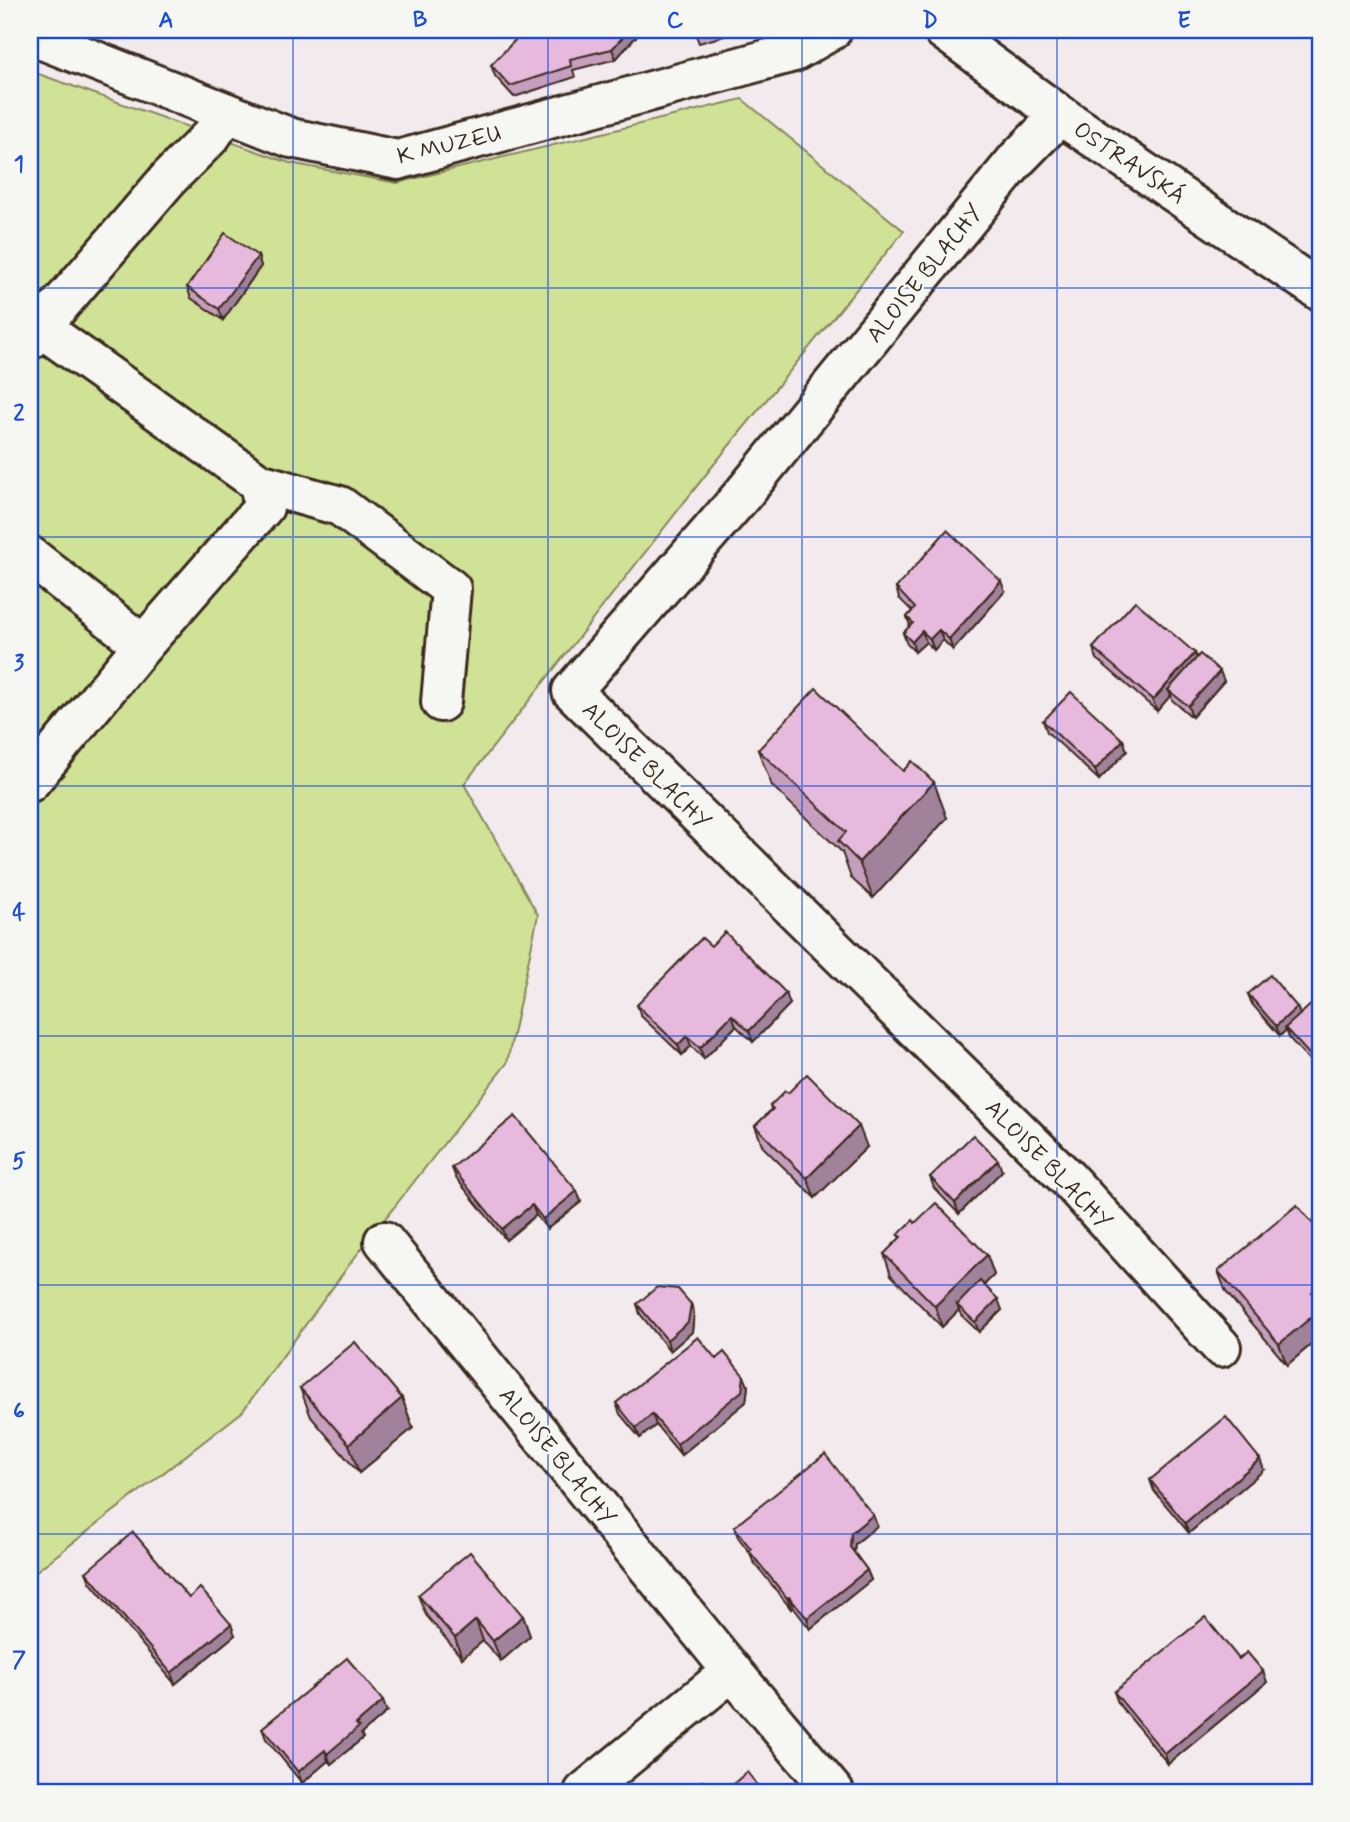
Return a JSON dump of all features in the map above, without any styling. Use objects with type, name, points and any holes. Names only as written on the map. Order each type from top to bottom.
[{"type":"street","name":"K MUZEU","points":[[30,35],[291,138],[398,160],[794,52],[832,30]]},
{"type":"street","name":"OSTRAVSKÁ","points":[[943,30],[1060,115],[1320,291]]},
{"type":"street","points":[[227,113],[211,136],[169,177],[33,328],[259,483],[340,506],[451,589],[440,702]]},
{"type":"street","name":"ALOISE BLACHY","points":[[1060,115],[1017,159],[743,494],[572,691],[1068,1179],[1221,1347]]},
{"type":"street","points":[[291,138],[342,172]]},
{"type":"street","points":[[30,782],[143,645],[264,507],[259,483]]},
{"type":"street","points":[[30,556],[143,645]]},
{"type":"street","name":"ALOISE BLACHY","points":[[384,1241],[732,1671],[834,1792]]},
{"type":"street","points":[[584,1792],[732,1671]]},
{"type":"green space","points":[[30,71],[290,163],[397,183],[742,99],[904,231],[711,468],[464,784],[538,915],[507,1063],[352,1261],[242,1412],[30,1576]]},
{"type":"building","points":[[525,30],[629,30],[612,49],[570,59],[571,66],[510,86],[491,65]]},
{"type":"building","points":[[225,233],[258,256],[219,309],[187,287]]},
{"type":"building","points":[[947,530],[1001,581],[949,639],[939,630],[930,639],[922,631],[912,642],[903,633],[913,623],[907,617],[915,608],[896,588]]},
{"type":"building","points":[[1135,601],[1195,653],[1153,700],[1093,648]]},
{"type":"building","points":[[1200,654],[1220,671],[1188,706],[1168,690]]},
{"type":"building","points":[[816,688],[903,771],[912,761],[934,782],[859,862],[838,841],[846,832],[758,750]]},
{"type":"building","points":[[1071,692],[1123,740],[1095,770],[1043,721]]},
{"type":"building","points":[[725,932],[786,993],[749,1031],[732,1015],[700,1048],[687,1036],[678,1045],[637,1005],[702,938],[711,946]]},
{"type":"building","points":[[1270,975],[1297,1007],[1276,1026],[1248,994]]},
{"type":"building","points":[[1315,1001],[1320,1007],[1320,1066],[1285,1028]]},
{"type":"building","points":[[807,1074],[859,1126],[807,1178],[755,1126],[773,1109],[770,1106],[785,1091],[788,1093]]},
{"type":"building","points":[[515,1116],[577,1191],[543,1219],[532,1205],[502,1229],[452,1168]]},
{"type":"building","points":[[973,1135],[998,1160],[955,1203],[930,1177]]},
{"type":"building","points":[[936,1203],[987,1255],[935,1306],[884,1254],[913,1220],[915,1223]]},
{"type":"building","points":[[1297,1205],[1320,1232],[1320,1285],[1312,1292],[1320,1302],[1320,1310],[1279,1344],[1218,1271]]},
{"type":"building","points":[[980,1281],[998,1299],[975,1322],[957,1305]]},
{"type":"building","points":[[657,1287],[678,1289],[691,1304],[688,1322],[667,1340],[637,1304]]},
{"type":"building","points":[[698,1337],[716,1359],[724,1352],[744,1376],[742,1391],[677,1444],[652,1414],[636,1428],[616,1403]]},
{"type":"building","points":[[355,1342],[402,1398],[349,1444],[300,1388]]},
{"type":"building","points":[[1226,1417],[1260,1459],[1185,1523],[1150,1480]]},
{"type":"building","points":[[825,1454],[873,1515],[851,1533],[850,1547],[867,1570],[807,1618],[749,1551],[751,1549],[734,1527]]},
{"type":"building","points":[[133,1532],[189,1598],[200,1588],[231,1624],[171,1673],[86,1572]]},
{"type":"building","points":[[470,1552],[523,1616],[493,1641],[476,1620],[455,1638],[418,1595]]},
{"type":"building","points":[[1205,1617],[1239,1659],[1247,1652],[1263,1671],[1165,1754],[1114,1692]]},
{"type":"building","points":[[347,1658],[383,1701],[356,1724],[359,1727],[327,1754],[325,1750],[298,1772],[262,1728]]},
{"type":"building","points":[[747,1772],[763,1792],[724,1792]]},
{"type":"building","points":[[702,1781],[712,1792],[689,1792]]},
{"type":"building","points":[[769,1786],[775,1792],[763,1792]]}]
